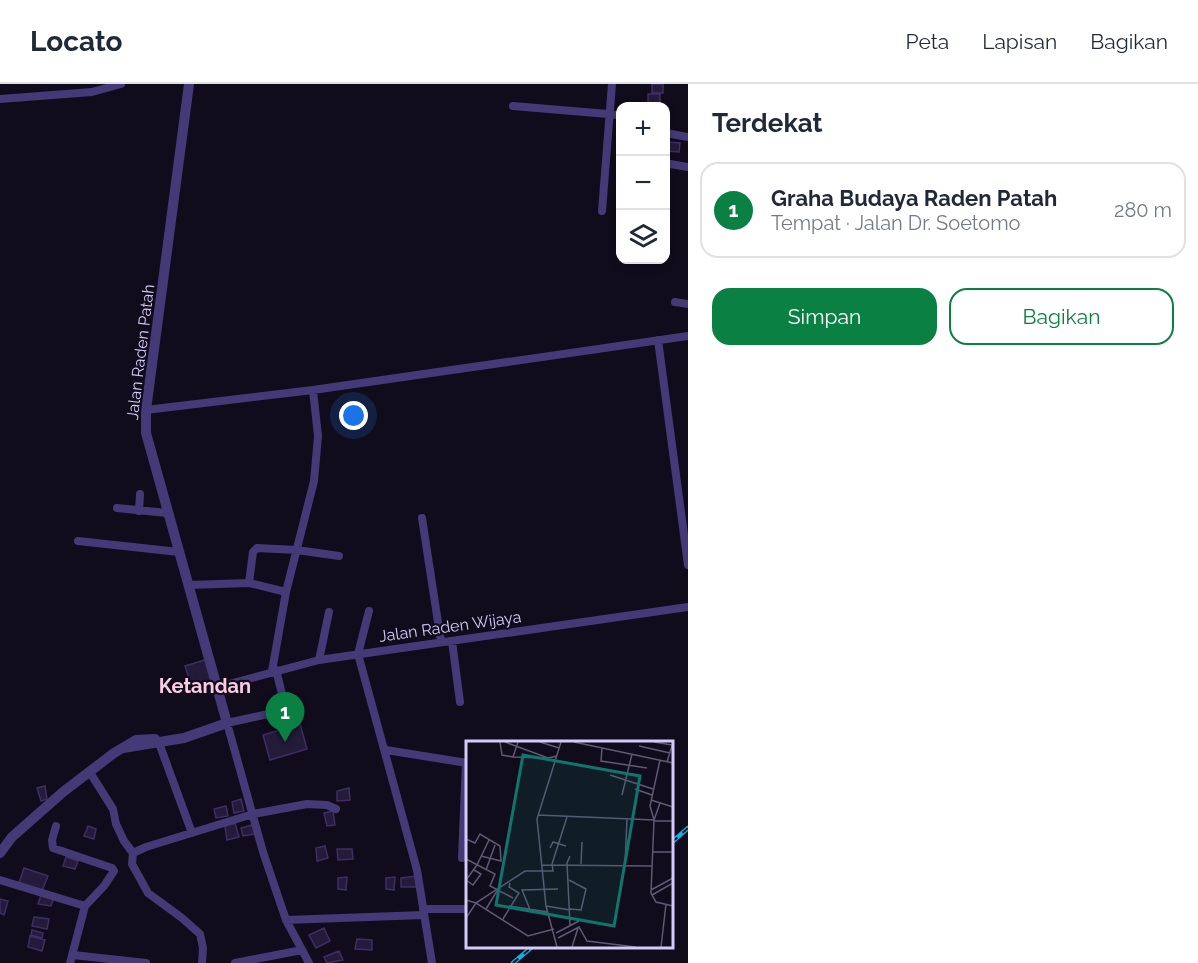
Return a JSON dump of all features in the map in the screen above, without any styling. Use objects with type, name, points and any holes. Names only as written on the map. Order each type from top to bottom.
[{"type":"street","points":[[0,99],[92,92],[121,84]]},
{"type":"street","name":"Jalan Raden Patah","points":[[189,84],[146,410],[146,433],[227,723]]},
{"type":"street","points":[[602,211],[612,84]]},
{"type":"street","points":[[513,106],[616,115]]},
{"type":"street","points":[[670,134],[688,137]]},
{"type":"street","points":[[670,164],[688,167]]},
{"type":"street","points":[[675,302],[688,304]]},
{"type":"street","points":[[146,410],[313,390],[688,336]]},
{"type":"street","points":[[658,340],[688,565]]},
{"type":"street","points":[[0,853],[12,837],[89,771],[131,742],[143,738],[161,742],[196,735],[227,723],[286,710],[274,671],[286,592],[314,481],[318,436],[313,390]]},
{"type":"street","points":[[140,494],[140,511]]},
{"type":"street","points":[[117,508],[167,513]]},
{"type":"street","points":[[422,518],[441,642]]},
{"type":"street","points":[[78,541],[179,552]]},
{"type":"street","points":[[249,583],[253,552],[256,548],[297,550],[339,556]]},
{"type":"street","points":[[188,585],[249,583],[286,592]]},
{"type":"street","name":"Jalan Raden Wijaya","points":[[218,687],[319,660],[688,607]]},
{"type":"street","points":[[369,611],[358,654],[417,870],[432,963]]},
{"type":"street","points":[[319,660],[328,612]]},
{"type":"street","points":[[452,641],[460,702]]},
{"type":"street","points":[[227,723],[263,852],[286,920],[309,963]]},
{"type":"street","points":[[161,742],[192,833]]},
{"type":"street","points":[[386,750],[466,763]]},
{"type":"street","points":[[89,771],[113,809],[120,832],[133,853],[132,864],[148,893],[200,934],[203,948],[202,963]]},
{"type":"street","points":[[462,858],[466,782]]},
{"type":"street","points":[[133,853],[253,814],[307,804],[327,805],[336,809]]},
{"type":"street","points":[[56,826],[52,840],[53,848],[114,869],[113,874],[85,906],[71,959],[146,963]]},
{"type":"street","points":[[0,880],[85,906]]},
{"type":"street","points":[[286,920],[466,909]]},
{"type":"street","points":[[235,963],[302,950]]},
{"type":"building","points":[[652,84],[663,84],[663,93],[652,93]]},
{"type":"building","points":[[648,94],[660,94],[660,102],[648,102]]},
{"type":"building","points":[[670,142],[680,143],[679,152],[670,151]]},
{"type":"building","points":[[208,659],[217,687],[194,694],[185,666]]},
{"type":"building","points":[[300,724],[307,749],[270,760],[263,735]]},
{"type":"building","points":[[45,786],[47,799],[41,801],[37,788]]},
{"type":"building","points":[[349,788],[350,800],[337,801],[337,791]]},
{"type":"building","points":[[241,799],[244,811],[234,813],[232,802]]},
{"type":"building","points":[[226,806],[228,816],[216,818],[214,809]]},
{"type":"building","points":[[333,811],[335,825],[327,826],[324,813]]},
{"type":"building","points":[[235,823],[239,837],[227,840],[225,826]]},
{"type":"building","points":[[252,825],[255,834],[243,836],[241,828]]},
{"type":"building","points":[[88,826],[96,829],[94,839],[84,836]]},
{"type":"building","points":[[325,846],[328,858],[317,861],[316,848]]},
{"type":"building","points":[[337,849],[352,849],[353,859],[338,860]]},
{"type":"building","points":[[66,857],[78,861],[75,869],[63,866]]},
{"type":"building","points":[[24,868],[48,876],[42,891],[19,883]]},
{"type":"building","points":[[417,876],[418,887],[401,887],[401,878]]},
{"type":"building","points":[[347,877],[346,890],[338,889],[338,878]]},
{"type":"building","points":[[395,877],[394,890],[386,889],[386,878]]},
{"type":"building","points":[[41,895],[54,897],[51,906],[38,904]]},
{"type":"building","points":[[0,899],[8,901],[4,915],[0,913]]},
{"type":"building","points":[[34,917],[49,919],[47,929],[32,926]]},
{"type":"building","points":[[324,928],[330,941],[316,948],[309,935]]},
{"type":"building","points":[[32,930],[43,933],[42,938],[31,935]]},
{"type":"building","points":[[30,936],[45,940],[42,951],[28,947]]},
{"type":"building","points":[[357,939],[372,940],[372,950],[355,949]]},
{"type":"building","points":[[339,951],[343,960],[327,963],[324,957]]},
{"type":"railway","points":[[673,841],[688,828]]},
{"type":"railway","points":[[513,963],[531,948]]},
{"type":"place","name":"Graha Budaya Raden Patah","points":[[285,742]]},
{"type":"district","name":"Ketandan","points":[[205,686]]}]
